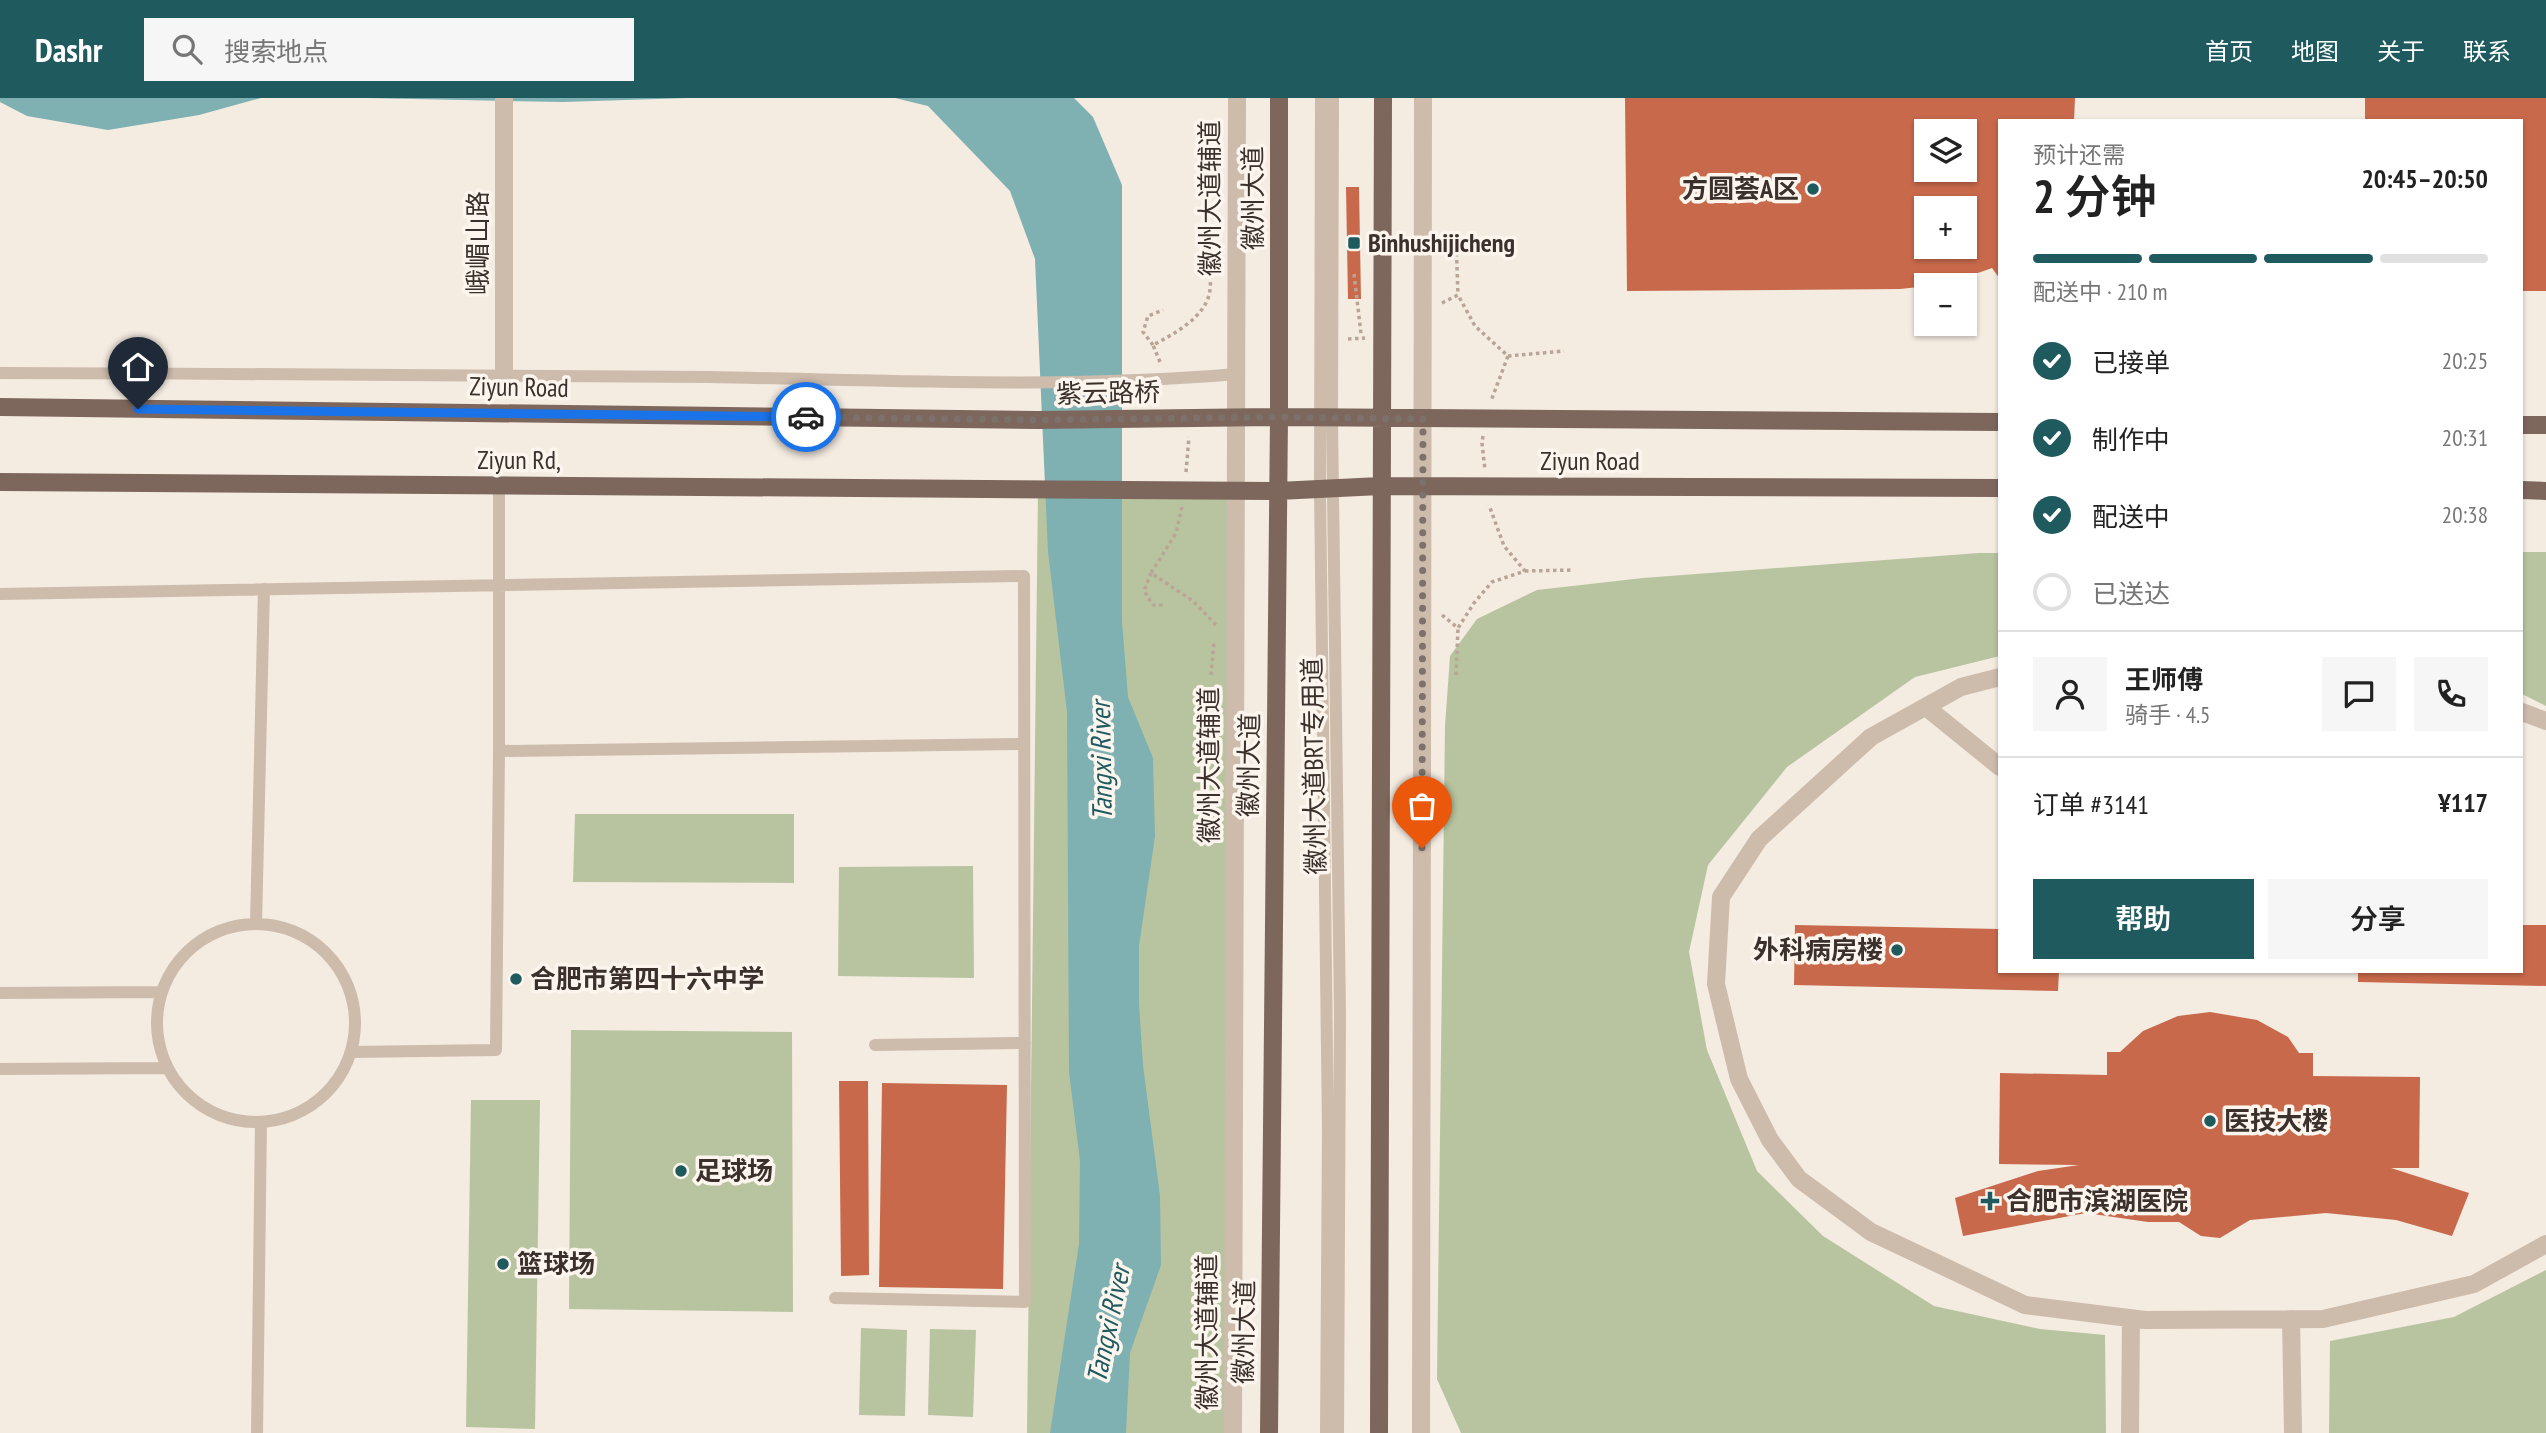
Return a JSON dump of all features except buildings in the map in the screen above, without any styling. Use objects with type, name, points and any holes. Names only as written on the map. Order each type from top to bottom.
[{"type":"main road","name":"徽州大道","points":[[1269,1433],[1279,417],[1279,98]]},
{"type":"main road","points":[[1379,1433],[1383,98]]},
{"type":"main road","name":"Ziyun Road","points":[[0,407],[1037,420]]},
{"type":"main road","name":"Ziyun Road","points":[[1180,418],[1998,422]]},
{"type":"main road","name":"紫云路桥","points":[[1037,420],[1180,418]]},
{"type":"main road","points":[[2523,425],[2546,425]]},
{"type":"main road","name":"Ziyun Rd,","points":[[0,482],[1180,490]]},
{"type":"main road","name":"Ziyun Road","points":[[1180,490],[1278,491],[1380,486],[1998,488]]},
{"type":"main road","points":[[2523,491],[2546,491]]},
{"type":"street","name":"徽州大道辅道","points":[[1233,1433],[1237,98]]},
{"type":"street","points":[[1421,1433],[1423,98]]},
{"type":"street","name":"峨嵋山路","points":[[504,104],[505,375]]},
{"type":"street","points":[[1998,678],[1961,687],[1871,737],[1759,839],[1721,897],[1716,984],[1739,1079],[1770,1140],[1799,1179],[1871,1232],[2025,1305],[2131,1318],[2323,1319],[2474,1284],[2546,1244]]},
{"type":"street","points":[[1926,707],[1998,765]]},
{"type":"street","points":[[2523,713],[2546,721]]},
{"type":"street","points":[[2130,1433],[2131,1318]]},
{"type":"street","points":[[2291,1319],[2293,1433]]},
{"type":"lane","name":"徽州大道BRT专用道","points":[[1321,98],[1326,418],[1326,1433]]},
{"type":"lane","name":"徽州大道BRT专用道","points":[[1326,418],[1333,98]]},
{"type":"lane","points":[[0,373],[505,375],[1000,382],[1131,382],[1236,374]]},
{"type":"lane","points":[[351,1052],[496,1050],[499,486]]},
{"type":"lane","name":"徽州大道BRT专用道","points":[[1326,489],[1340,1015],[1338,1433]]},
{"type":"lane","points":[[0,594],[1024,576],[1025,1302],[835,1298]]},
{"type":"lane","points":[[256,924],[264,589]]},
{"type":"lane","points":[[499,751],[1024,744]]},
{"type":"lane","points":[[256,924],[290,930],[318,945],[339,969],[352,998],[356,1030],[348,1060],[332,1088],[319,1100],[293,1115],[261,1122],[246,1122],[215,1114],[187,1095],[167,1068],[157,1036],[160,992],[171,971],[193,946],[223,929],[256,924]]},
{"type":"lane","points":[[0,993],[160,992]]},
{"type":"lane","points":[[875,1045],[1025,1043]]},
{"type":"lane","points":[[0,1069],[167,1068]]},
{"type":"lane","points":[[257,1433],[261,1122]]},
{"type":"path","points":[[1205,233],[1211,291]]},
{"type":"path","points":[[1456,239],[1458,295]]},
{"type":"path","points":[[1354,274],[1362,339]]},
{"type":"path","points":[[1153,345],[1143,332],[1148,316],[1163,310]]},
{"type":"path","points":[[1508,356],[1564,351]]},
{"type":"path","points":[[1525,571],[1574,570]]},
{"type":"path","points":[[1152,573],[1144,591],[1153,605],[1165,605]]},
{"type":"path","points":[[1456,675],[1458,628]]},
{"type":"path","points":[[1211,675],[1215,638]]},
{"type":"green space","points":[[1236,489],[1233,1433],[1027,1433],[1038,490]]},
{"type":"green space","points":[[2523,552],[2546,552],[2546,706],[2523,694]]},
{"type":"green space","points":[[1998,553],[1998,656],[1915,677],[1787,767],[1708,865],[1689,952],[1707,1050],[1757,1171],[1823,1236],[1934,1306],[2040,1329],[2105,1335],[2106,1433],[1461,1433],[1437,1379],[1445,726],[1450,656],[1477,619],[1537,590],[1643,578]]},
{"type":"green space","points":[[575,814],[794,814],[794,883],[573,882]]},
{"type":"green space","points":[[973,866],[974,978],[838,976],[839,867]]},
{"type":"green space","name":"足球场","points":[[571,1030],[792,1032],[793,1312],[569,1309]]},
{"type":"green space","name":"篮球场","points":[[471,1100],[540,1100],[535,1429],[466,1427]]},
{"type":"green space","points":[[2546,1270],[2546,1433],[2329,1433],[2330,1341],[2454,1317]]},
{"type":"green space","points":[[861,1328],[907,1330],[905,1416],[859,1415]]},
{"type":"green space","points":[[930,1329],[976,1330],[973,1417],[928,1415]]},
{"type":"water","points":[[0,98],[261,98],[199,115],[108,130],[27,116],[0,102]]},
{"type":"water","points":[[366,98],[688,98],[563,102]]},
{"type":"water","name":"Tangxi River","points":[[895,98],[1074,98],[1093,117],[1122,185],[1122,621],[1128,697],[1153,758],[1155,836],[1139,946],[1139,1003],[1143,1065],[1160,1196],[1161,1265],[1130,1353],[1126,1433],[1050,1433],[1079,1244],[1080,1161],[1069,1072],[1067,712],[1048,552],[1035,259],[1010,191],[928,106]]},
{"type":"way so far","points":[[806,417],[1037,420],[1279,417],[1423,419],[1422,848]]},
{"type":"place","name":"方圆荟A区","points":[[1813,189]]},
{"type":"place","name":"Binhushijicheng","points":[[1354,243]]},
{"type":"place","name":"外科病房楼","points":[[1897,950]]},
{"type":"place","name":"合肥市第四十六中学","points":[[516,979]]},
{"type":"place","name":"医技大楼","points":[[2210,1121]]},
{"type":"place","name":"足球场","points":[[681,1171]]},
{"type":"place","name":"合肥市滨湖医院","points":[[1990,1201]]},
{"type":"place","name":"篮球场","points":[[503,1264]]},
{"type":"route","points":[[138,409],[806,417]]}]
